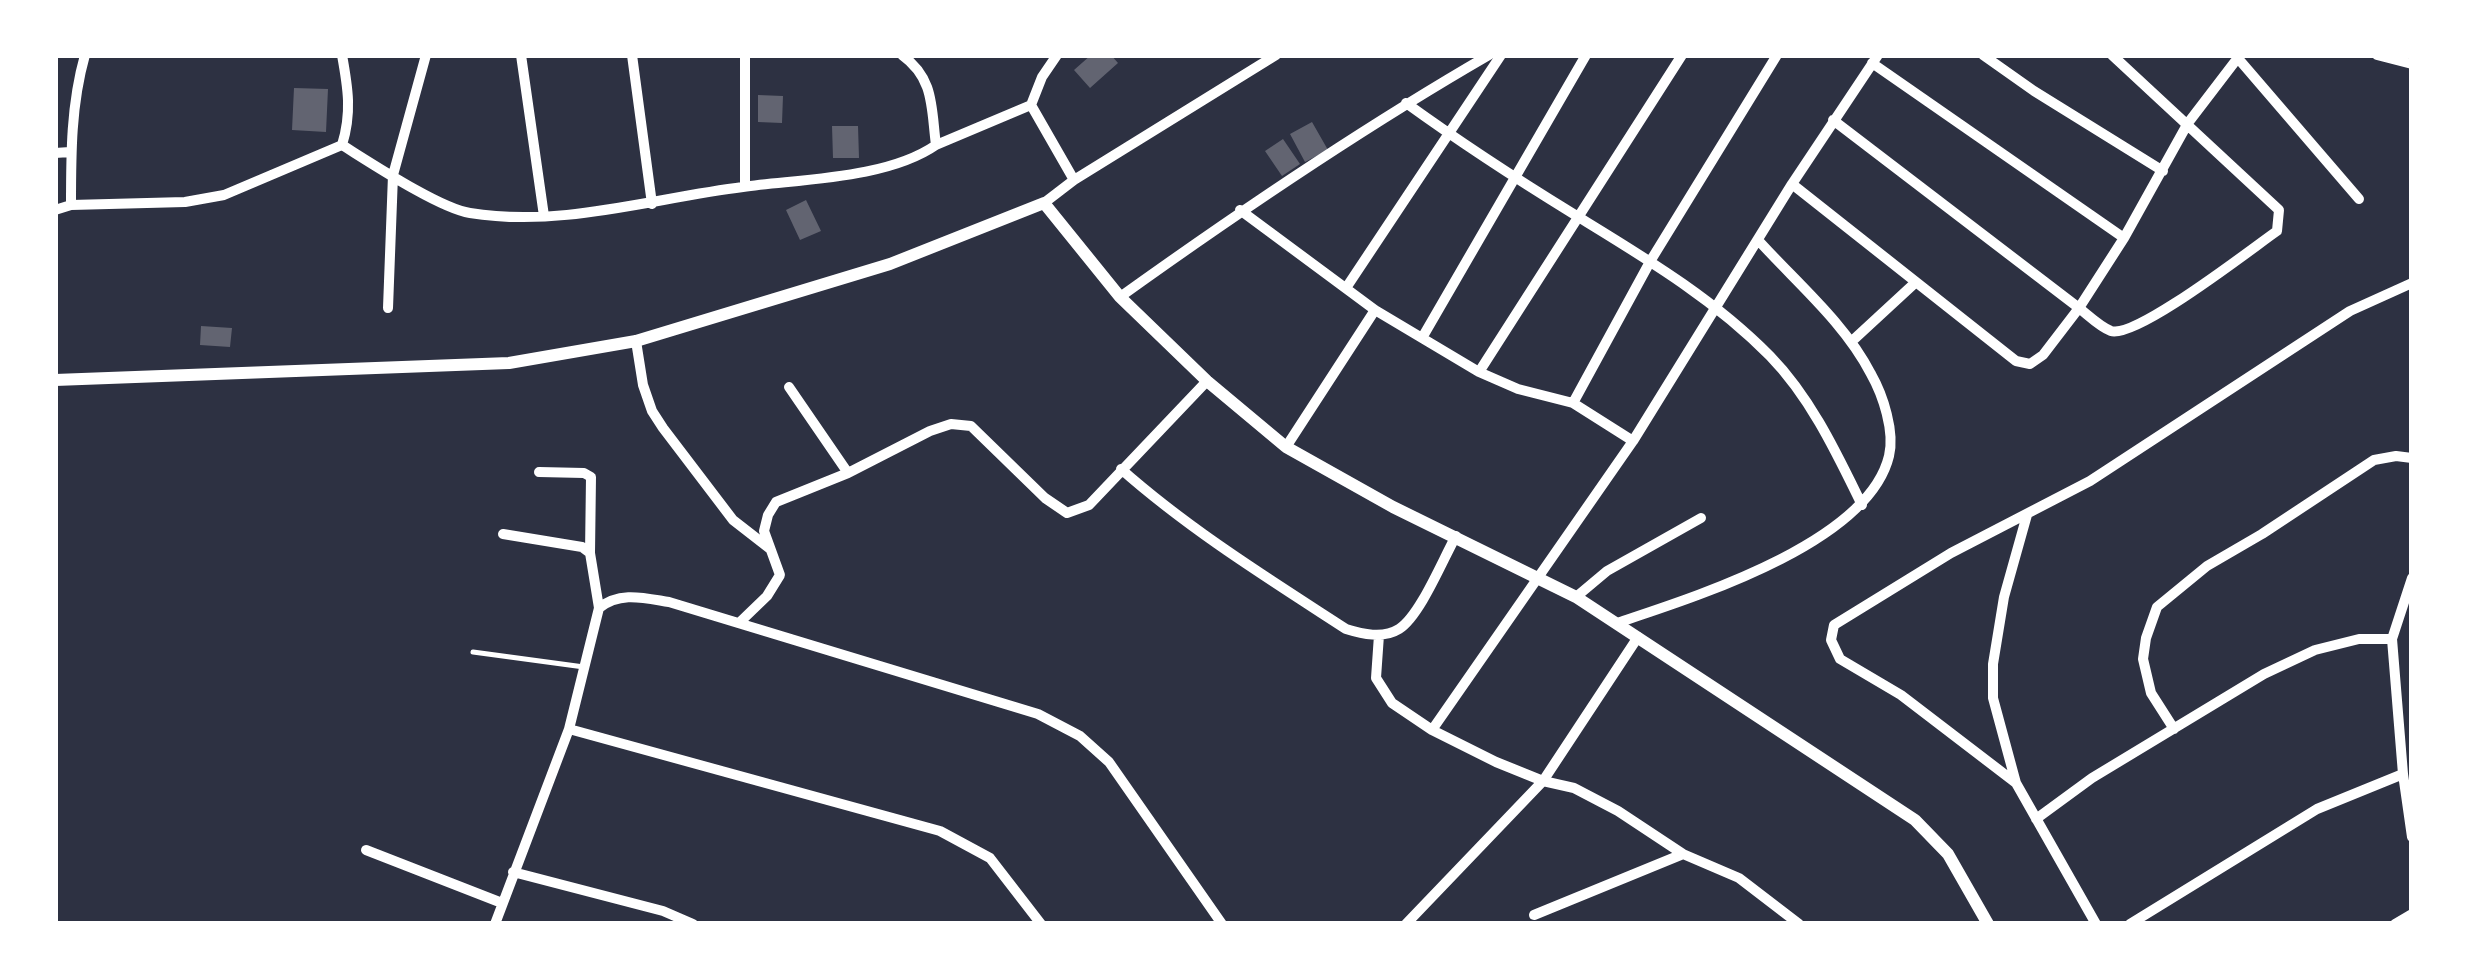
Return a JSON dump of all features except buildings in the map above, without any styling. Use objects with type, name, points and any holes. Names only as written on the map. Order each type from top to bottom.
[{"type":"street","points":[[71,205],[70,152],[77,83],[86,55]]},
{"type":"street","points":[[342,55],[350,98],[342,146]]},
{"type":"street","points":[[388,308],[393,175],[426,55]]},
{"type":"street","points":[[521,55],[544,216]]},
{"type":"street","points":[[632,55],[652,204]]},
{"type":"street","points":[[745,55],[746,186]]},
{"type":"street","points":[[902,55],[920,68],[926,80],[936,146]]},
{"type":"street","points":[[342,146],[466,213],[544,216],[652,204],[746,186],[850,175],[923,154],[1030,105],[1057,55]]},
{"type":"street","points":[[55,380],[508,363],[636,341],[890,264],[1044,202],[1276,55]]},
{"type":"street","points":[[1120,297],[1240,210],[1406,103],[1489,55]]},
{"type":"street","points":[[1346,288],[1502,55]]},
{"type":"street","points":[[1422,338],[1586,55]]},
{"type":"street","points":[[1479,372],[1682,55]]},
{"type":"street","points":[[1572,403],[1651,260],[1777,55]]},
{"type":"street","points":[[1983,55],[2162,170]]},
{"type":"street","points":[[1833,120],[2079,308],[2112,331],[2126,331],[2140,326],[2277,232],[2279,210],[2112,55]]},
{"type":"street","points":[[2377,55],[2412,64]]},
{"type":"street","points":[[1792,184],[2016,361],[2030,364],[2043,355],[2079,308],[2124,238],[2188,123],[2238,56],[2359,199]]},
{"type":"street","points":[[1432,730],[1633,441],[1792,184],[1875,59],[2124,238]]},
{"type":"street","points":[[1406,103],[1513,176],[1651,260],[1716,308],[1772,358],[1802,395],[1830,440],[1862,505]]},
{"type":"street","points":[[1030,105],[1074,180]]},
{"type":"street","points":[[55,210],[71,205],[185,202],[224,194],[342,146]]},
{"type":"street","points":[[55,153],[70,152]]},
{"type":"street","points":[[1044,202],[1120,297],[1207,381],[1286,447],[1393,507],[1576,597],[1915,820],[1948,854],[1988,924]]},
{"type":"street","points":[[1240,210],[1375,310],[1479,372],[1518,389],[1572,403],[1633,441]]},
{"type":"street","points":[[1617,623],[1748,574],[1824,535],[1862,505],[1881,478],[1890,452],[1881,396],[1851,342],[1758,240]]},
{"type":"street","points":[[1851,342],[1916,282]]},
{"type":"street","points":[[2016,784],[1901,695],[1840,659],[1831,640],[1834,625],[1951,552],[2090,481],[2350,311],[2412,283]]},
{"type":"street","points":[[1286,447],[1375,310]]},
{"type":"street","points":[[636,341],[642,385],[663,428],[733,520],[769,548]]},
{"type":"street","points":[[739,623],[780,575],[764,531],[776,502],[951,424],[971,426],[1067,513],[1089,505],[1207,381]]},
{"type":"street","points":[[788,387],[848,473]]},
{"type":"street","points":[[2174,730],[2151,693],[2142,659],[2157,608],[2207,566],[2374,460],[2412,458]]},
{"type":"street","points":[[1121,469],[1202,533],[1346,629],[1379,635],[1398,630],[1412,616],[1456,536]]},
{"type":"street","points":[[495,924],[569,728],[599,608],[590,552],[592,478],[584,473],[539,472]]},
{"type":"street","points":[[2027,516],[2004,597],[1992,664],[1993,698],[2016,784],[2096,924]]},
{"type":"street","points":[[1576,597],[1607,571],[1701,518]]},
{"type":"street","points":[[503,534],[582,547],[590,552]]},
{"type":"street","points":[[2412,578],[2392,640],[2412,837]]},
{"type":"street","points":[[599,608],[610,598],[634,596],[669,602],[1038,714],[1080,736],[1109,762],[1220,920],[1204,924]]},
{"type":"street","points":[[1379,635],[1376,678],[1392,702],[1432,730],[1496,762],[1542,781],[1574,788],[1618,811],[1684,854],[1739,878],[1799,924]]},
{"type":"street","points":[[1406,924],[1542,781],[1638,636]]},
{"type":"street","points":[[2036,818],[2092,778],[2264,674],[2315,650],[2359,639],[2392,640]]},
{"type":"street","points":[[569,728],[940,830],[990,858],[1041,924]]},
{"type":"street","points":[[2130,924],[2317,809],[2403,774]]},
{"type":"street","points":[[366,850],[502,902]]},
{"type":"street","points":[[1534,915],[1684,854]]},
{"type":"street","points":[[513,872],[663,911],[693,924]]},
{"type":"street","points":[[2395,924],[2412,914]]},
{"type":"lane","points":[[473,652],[584,667]]}]
